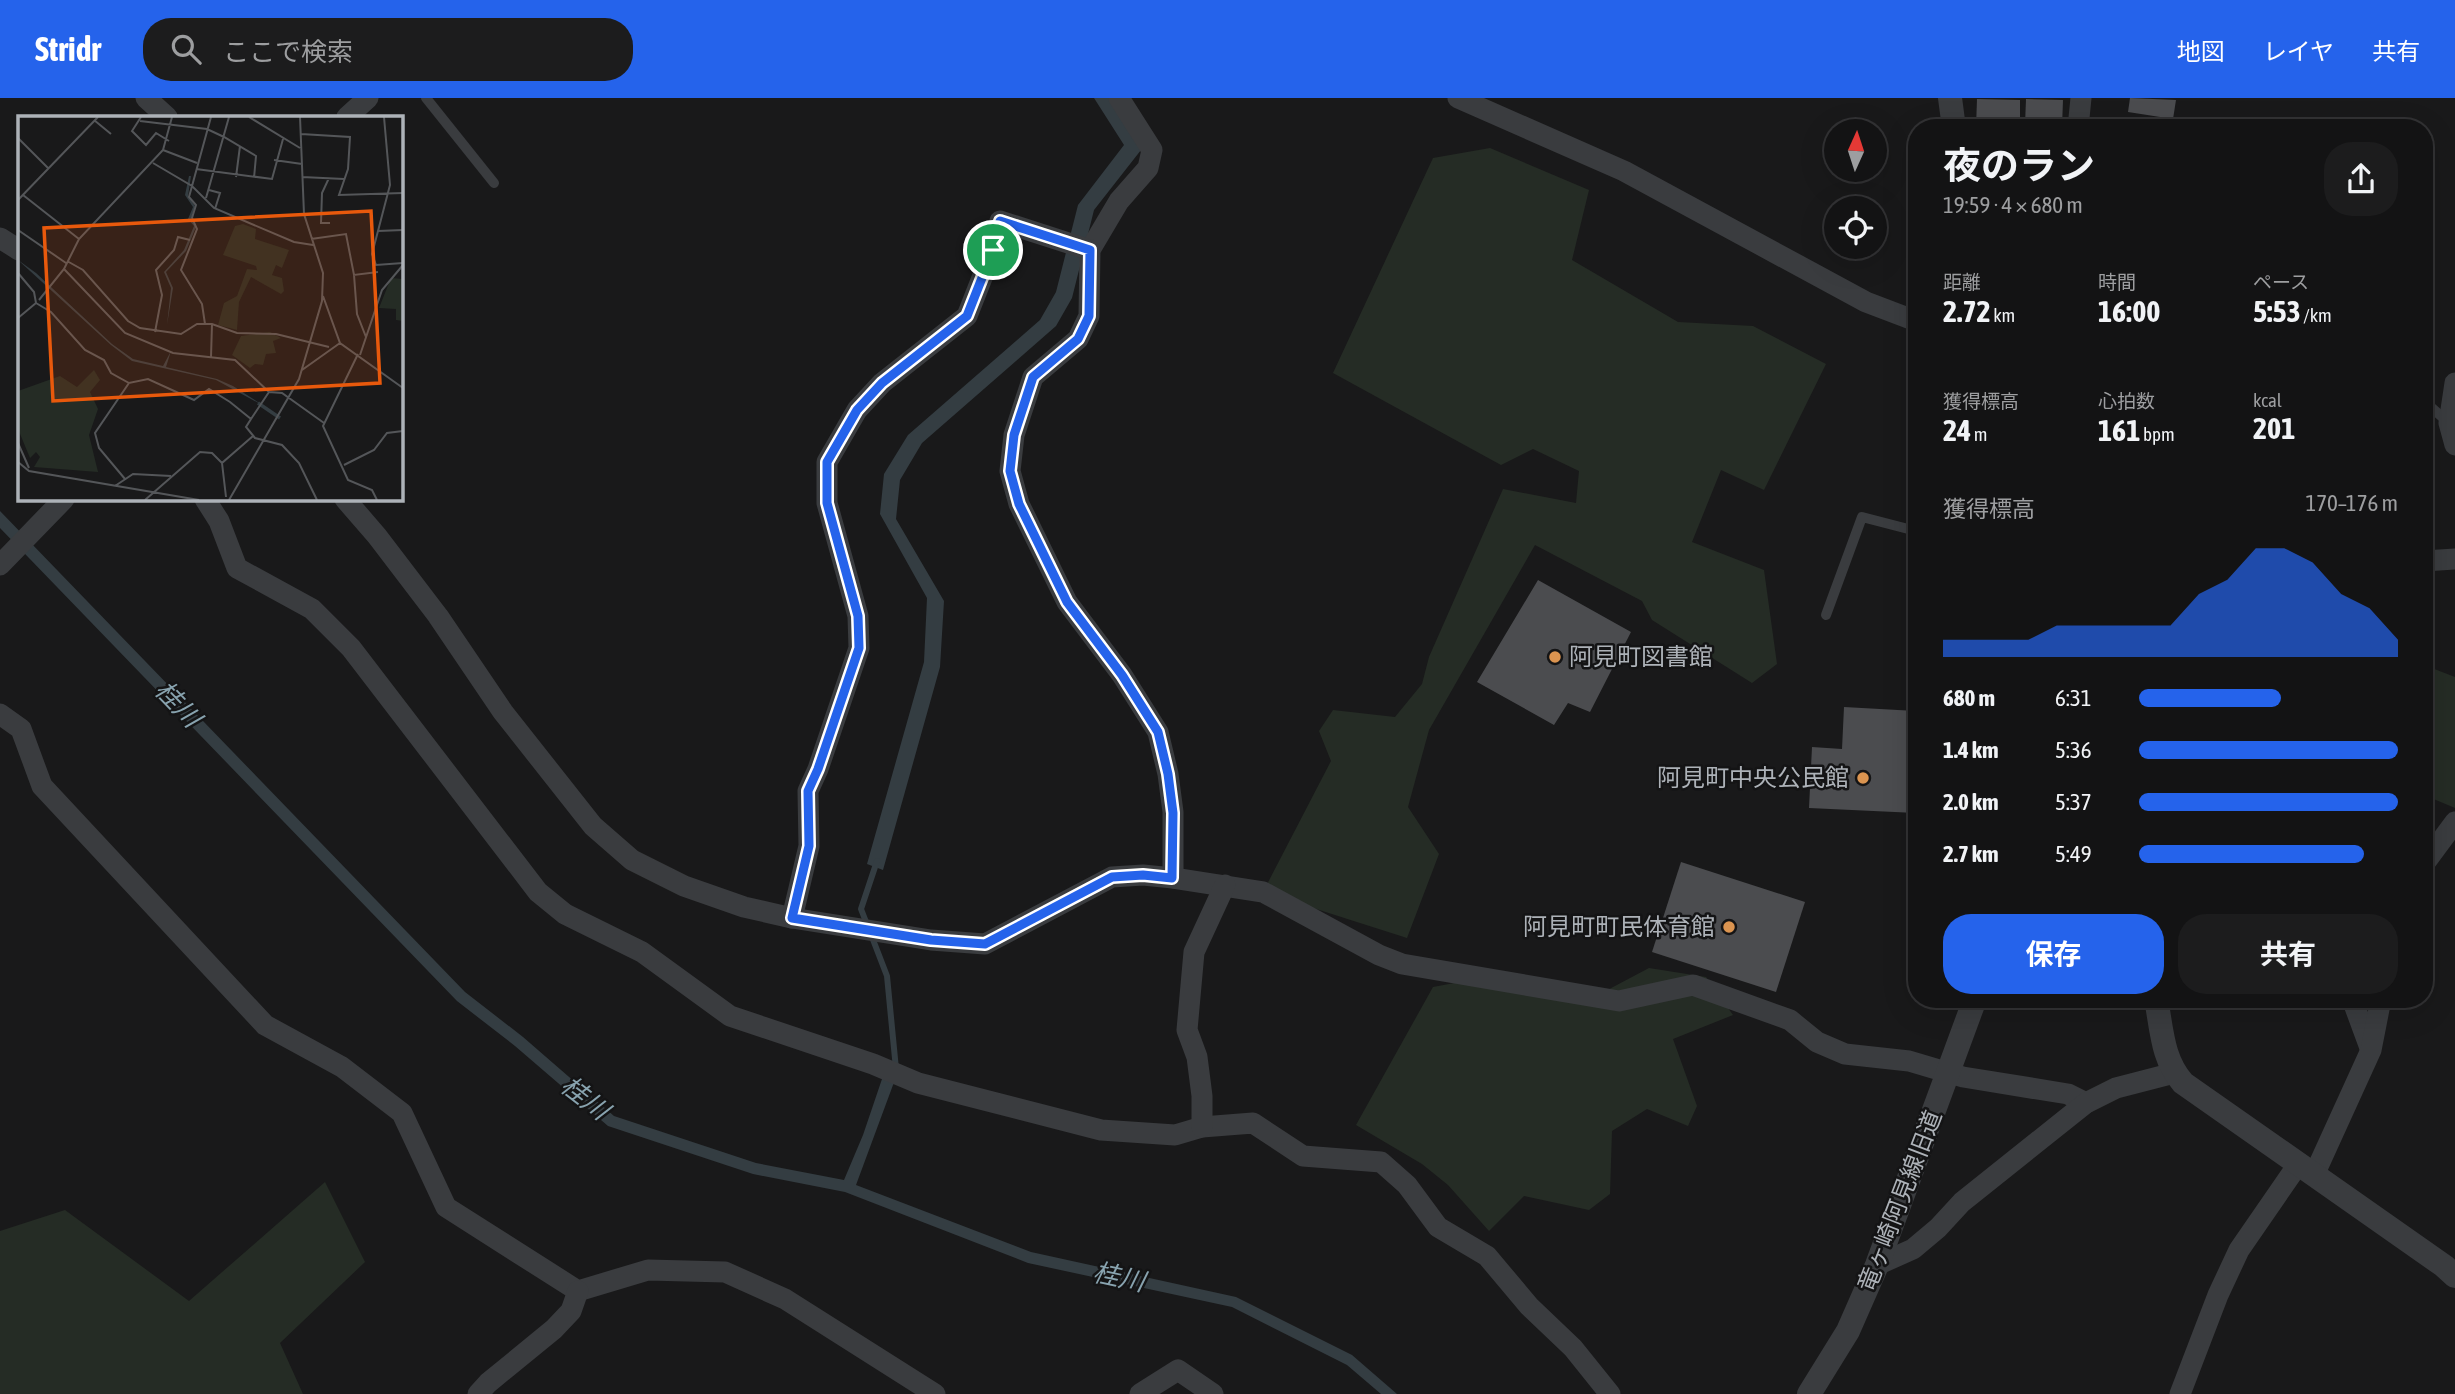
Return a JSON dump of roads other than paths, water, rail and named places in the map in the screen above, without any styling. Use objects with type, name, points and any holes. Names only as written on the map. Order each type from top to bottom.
[{"type":"street","points":[[146,98],[166,116]]},
{"type":"street","points":[[348,116],[368,98]]},
{"type":"street","points":[[1119,98],[1152,150],[1148,168],[1114,209],[1090,250],[1089,316],[1078,339],[1033,377],[1014,435],[1010,471],[1019,504],[1067,602],[1122,675],[1158,732],[1168,774],[1173,813],[1172,878]]},
{"type":"street","points":[[1458,98],[1624,172],[1866,302],[1908,318]]},
{"type":"street","points":[[1950,98],[1953,119]]},
{"type":"street","points":[[2079,119],[2081,98]]},
{"type":"street","points":[[792,918],[809,846],[808,791],[859,648],[858,616],[827,503],[827,462],[857,410],[882,383],[967,316],[993,250],[1000,221],[1090,250]]},
{"type":"street","points":[[0,238],[18,249]]},
{"type":"street","points":[[2455,383],[2449,423],[2455,446]]},
{"type":"street","points":[[14,550],[63,500]]},
{"type":"street","points":[[206,500],[219,521],[237,568],[312,609],[351,648],[538,892],[565,915],[642,952],[730,1016],[873,1064],[918,1083],[1101,1130],[1175,1135],[1202,1127],[1253,1123],[1303,1156],[1381,1162],[1407,1185],[1438,1227],[1487,1256],[1529,1306],[1573,1348],[1610,1394]]},
{"type":"street","points":[[346,500],[438,616],[503,712],[593,826],[632,860],[684,886],[744,907],[792,918],[931,940],[985,944],[1112,877],[1143,875],[1225,885],[1264,891],[1378,955],[1402,964],[1619,1001],[1693,985],[1790,1020],[1817,1042],[1845,1054],[1909,1061],[1949,1073],[2068,1094],[2086,1103]]},
{"type":"street","points":[[2433,560],[2455,559]]},
{"type":"street","points":[[0,714],[21,729],[42,786],[265,1025],[342,1067],[402,1113],[446,1207],[578,1291],[648,1269],[725,1272],[785,1299],[935,1394]]},
{"type":"street","points":[[2433,852],[2455,822]]},
{"type":"street","points":[[1202,1127],[1202,1096],[1197,1056],[1187,1030],[1194,952],[1225,885]]},
{"type":"street","name":"竜ヶ崎阿見線旧道","points":[[1809,1394],[1848,1331],[1877,1265],[1972,1008]]},
{"type":"street","points":[[2157,1008],[2165,1054],[2183,1083],[2307,1168],[2455,1276]]},
{"type":"street","points":[[2355,1008],[2371,1051]]},
{"type":"street","points":[[2180,1394],[2218,1295],[2239,1250],[2307,1168],[2371,1051],[2379,1008]]},
{"type":"street","points":[[1877,1265],[1913,1249],[1938,1228],[1962,1202],[2086,1103],[2116,1088],[2175,1073]]},
{"type":"street","points":[[478,1394],[554,1329],[571,1311],[578,1291]]},
{"type":"street","points":[[1140,1394],[1178,1370],[1213,1394]]},
{"type":"lane","points":[[426,98],[494,183]]},
{"type":"lane","points":[[2433,409],[2449,423]]},
{"type":"lane","points":[[1826,615],[1862,517],[1908,529]]},
{"type":"water","points":[[1094,98],[1109,98],[1141,150],[1094,210],[1072,298],[1056,326],[922,443],[900,480],[896,519],[944,601],[940,667],[883,870],[867,864],[924,662],[927,598],[880,514],[884,474],[908,435],[1040,320],[1056,292],[1078,205],[1124,145]]},
{"type":"water","name":"桂川","points":[[0,511],[465,992],[523,1037],[614,1116],[756,1163],[844,1180],[882,1079],[903,1068],[893,1085],[856,1185],[1031,1252],[1236,1297],[1352,1355],[1397,1394],[1381,1394],[1347,1365],[1232,1307],[1028,1263],[845,1192],[753,1174],[608,1126],[515,1046],[457,1001],[0,528]]},
{"type":"waterway","points":[[868,927],[861,909],[877,861]]},
{"type":"waterway","points":[[872,937],[887,976],[896,1069]]},
{"type":"place","name":"阿見町図書館","points":[[1555,657]]},
{"type":"place","name":"阿見町中央公民館","points":[[1863,778]]},
{"type":"place","name":"阿見町町民体育館","points":[[1729,927]]}]
